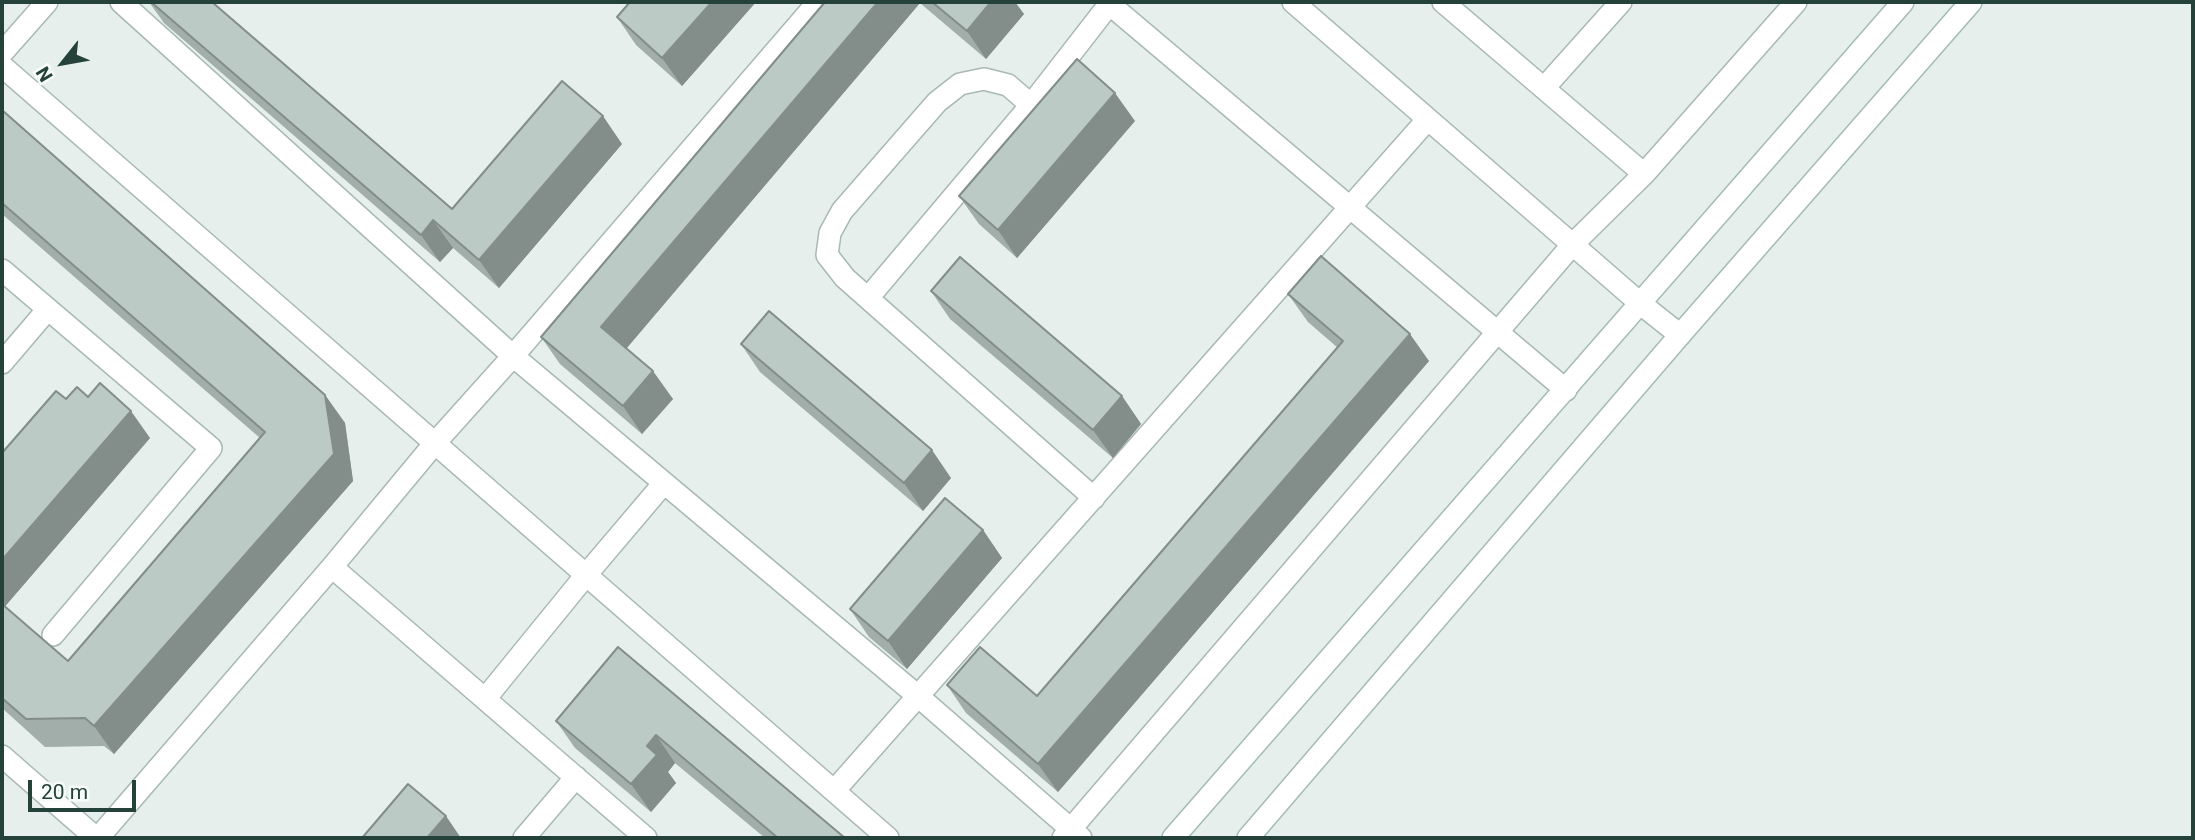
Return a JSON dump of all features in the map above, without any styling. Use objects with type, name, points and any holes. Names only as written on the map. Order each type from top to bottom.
[{"type":"street","points":[[2,53],[47,2]]},
{"type":"street","points":[[121,2],[513,356],[919,697],[1072,835],[1573,244],[1644,174],[1796,2]]},
{"type":"street","points":[[2,756],[97,838],[818,2]]},
{"type":"street","points":[[868,298],[1031,105],[1109,2],[1566,390]]},
{"type":"street","points":[[1293,2],[1680,335]]},
{"type":"street","points":[[1443,2],[1644,174]]},
{"type":"street","points":[[1544,88],[1621,2]]},
{"type":"street","points":[[1173,838],[1903,2]]},
{"type":"street","points":[[1248,838],[1680,335],[1971,2]]},
{"type":"street","points":[[2,66],[888,838]]},
{"type":"street","points":[[1031,105],[1008,85],[984,79],[960,84],[937,103],[842,211],[830,233],[827,255],[845,278],[1094,498]]},
{"type":"street","points":[[834,792],[1428,119]]},
{"type":"street","points":[[2,270],[211,448],[53,635]]},
{"type":"street","points":[[2,363],[48,309]]},
{"type":"street","points":[[485,699],[664,484]]},
{"type":"street","points":[[332,567],[646,838]]},
{"type":"street","points":[[524,838],[576,777]]},
{"type":"building","points":[[151,2],[212,2],[452,209],[562,81],[603,116],[479,260],[433,220],[421,235]]},
{"type":"building","points":[[630,2],[712,2],[662,58],[617,17]]},
{"type":"building","points":[[825,2],[878,2],[601,327],[653,371],[623,406],[541,337]]},
{"type":"building","points":[[932,2],[991,2],[967,31]]},
{"type":"building","points":[[1077,59],[1115,93],[998,230],[959,196]]},
{"type":"building","points":[[2,110],[325,395],[334,454],[94,726],[85,718],[26,719],[2,698],[2,604],[68,661],[265,432],[2,203]]},
{"type":"building","points":[[1321,256],[1410,334],[1038,764],[947,685],[980,647],[1037,696],[1343,341],[1288,294]]},
{"type":"building","points":[[960,257],[1122,396],[1093,430],[931,291]]},
{"type":"building","points":[[769,311],[932,450],[904,483],[741,344]]},
{"type":"building","points":[[100,383],[131,411],[2,560],[2,453],[56,391],[66,399],[77,387],[88,397]]},
{"type":"building","points":[[945,498],[983,530],[888,641],[850,609]]},
{"type":"building","points":[[618,647],[845,838],[778,838],[656,735],[647,746],[657,755],[631,784],[556,721]]},
{"type":"building","points":[[408,784],[446,816],[427,838],[362,838]]}]
